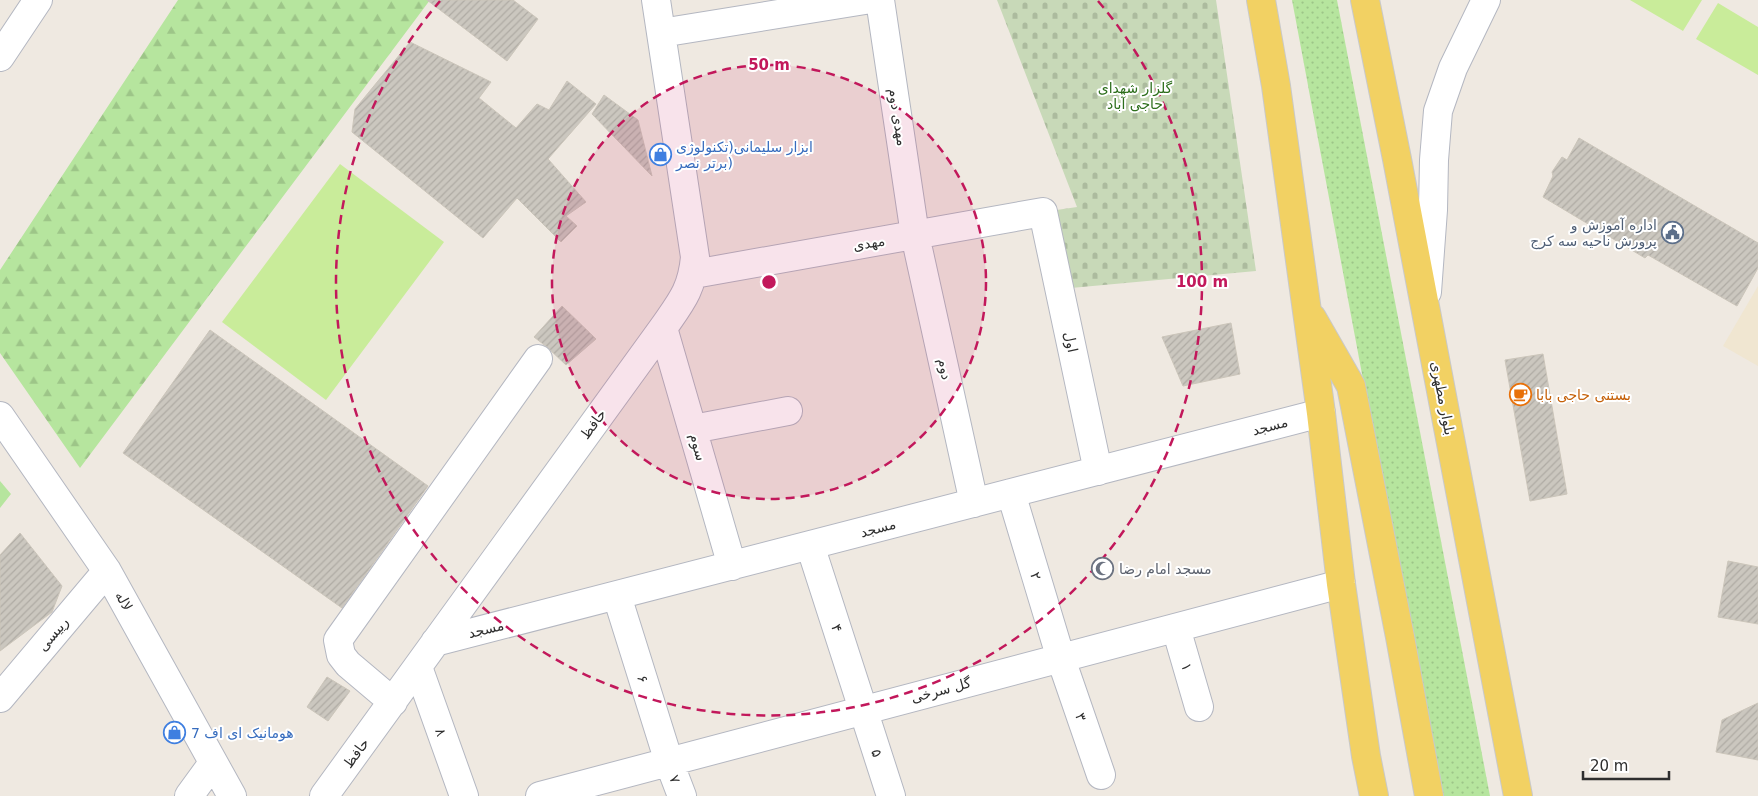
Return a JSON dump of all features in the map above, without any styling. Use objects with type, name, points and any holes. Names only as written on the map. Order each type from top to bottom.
[{"type":"main road","points":[[1261,0],[1276,86],[1321,413],[1341,584],[1366,756],[1374,796]]},
{"type":"main road","name":"بلوار مطهری","points":[[1365,0],[1518,796]]},
{"type":"main road","points":[[1305,306],[1351,386],[1429,796]]},
{"type":"main road","points":[[1512,757],[1512,796]]},
{"type":"street","points":[[0,57],[38,0]]},
{"type":"street","name":"حافظ","points":[[324,796],[663,328],[690,287],[694,274],[695,257],[656,0]]},
{"type":"street","points":[[661,34],[865,0]]},
{"type":"street","name":"مهدی دوم","points":[[880,0],[915,235]]},
{"type":"street","points":[[1426,311],[1438,111],[1453,68],[1486,0]]},
{"type":"street","name":"مهدی","points":[[694,274],[1044,212]]},
{"type":"street","name":"اول","points":[[1044,212],[1098,471]]},
{"type":"street","name":"دوم","points":[[915,235],[974,503]]},
{"type":"street","name":"سوم","points":[[663,328],[732,566]]},
{"type":"street","points":[[393,702],[348,664],[341,655],[338,640],[538,359]]},
{"type":"street","points":[[693,429],[788,411]]},
{"type":"street","name":"مسجد","points":[[435,642],[1321,413]]},
{"type":"street","name":"لاله","points":[[0,416],[107,571],[232,796]]},
{"type":"street","name":"۲","points":[[1011,494],[1061,658]]},
{"type":"street","name":"۴","points":[[810,545],[863,710]]},
{"type":"street","name":"رییسی","points":[[0,698],[107,571]]},
{"type":"street","name":"گل سرخی","points":[[540,796],[1341,584]]},
{"type":"street","name":"۶","points":[[617,596],[669,762]]},
{"type":"street","name":"۱","points":[[1176,628],[1199,707]]},
{"type":"street","name":"۳","points":[[1061,658],[1101,775]]},
{"type":"street","name":"۸","points":[[418,668],[464,796]]},
{"type":"street","name":"۵","points":[[863,710],[891,796]]},
{"type":"street","name":"۷","points":[[669,762],[682,796]]},
{"type":"street","points":[[189,796],[213,763]]},
{"type":"shaded area","points":[[1758,286],[1758,366],[1723,346]]},
{"type":"green space","points":[[178,0],[430,0],[80,468],[0,353],[0,270]]},
{"type":"green space","name":"گلزار شهدای حاجی آباد","points":[[997,0],[1216,0],[1256,271],[1060,289],[1043,212],[1077,207]]},
{"type":"green space","points":[[1292,0],[1337,0],[1490,796],[1441,796]]},
{"type":"green space","points":[[1630,0],[1702,0],[1683,31]]},
{"type":"green space","points":[[1718,3],[1758,27],[1758,75],[1696,39]]},
{"type":"green space","points":[[340,164],[444,242],[326,400],[222,322]]},
{"type":"green space","points":[[0,481],[11,494],[0,508]]},
{"type":"building","points":[[427,0],[513,0],[538,19],[507,61]]},
{"type":"building","points":[[410,42],[491,82],[479,98],[516,128],[537,104],[549,110],[567,81],[596,104],[548,159],[586,202],[566,216],[577,226],[561,242],[517,198],[483,238],[352,132],[355,109]]},
{"type":"building","points":[[604,95],[638,120],[652,176],[592,114]]},
{"type":"building","points":[[1579,138],[1758,243],[1758,268],[1737,306],[1648,255],[1645,258],[1543,197],[1553,176],[1552,172],[1562,157],[1567,160]]},
{"type":"building","points":[[562,306],[596,339],[566,365],[534,337]]},
{"type":"building","points":[[1231,323],[1240,374],[1183,386],[1162,337]]},
{"type":"building","points":[[210,330],[428,486],[342,608],[123,453]]},
{"type":"building","points":[[1543,354],[1567,494],[1530,501],[1505,360]]},
{"type":"building","points":[[20,533],[62,586],[52,612],[0,651],[0,555]]},
{"type":"building","points":[[1728,561],[1758,567],[1758,624],[1718,617]]},
{"type":"building","points":[[327,677],[350,691],[328,721],[307,707]]},
{"type":"building","points":[[1758,703],[1758,760],[1716,752],[1722,720]]},
{"type":"place","name":"ابزار سلیمانی(تکنولوژی برتر نصر)","points":[[660,155]]},
{"type":"place","name":"اداره آموزش و پرورش ناحیه سه کرج","points":[[1673,233]]},
{"type":"place","name":"بستنی حاجی بابا","points":[[1520,395]]},
{"type":"place","name":"مسجد امام رضا","points":[[1103,569]]},
{"type":"place","name":"هومانیک ای اف 7","points":[[175,733]]}]
